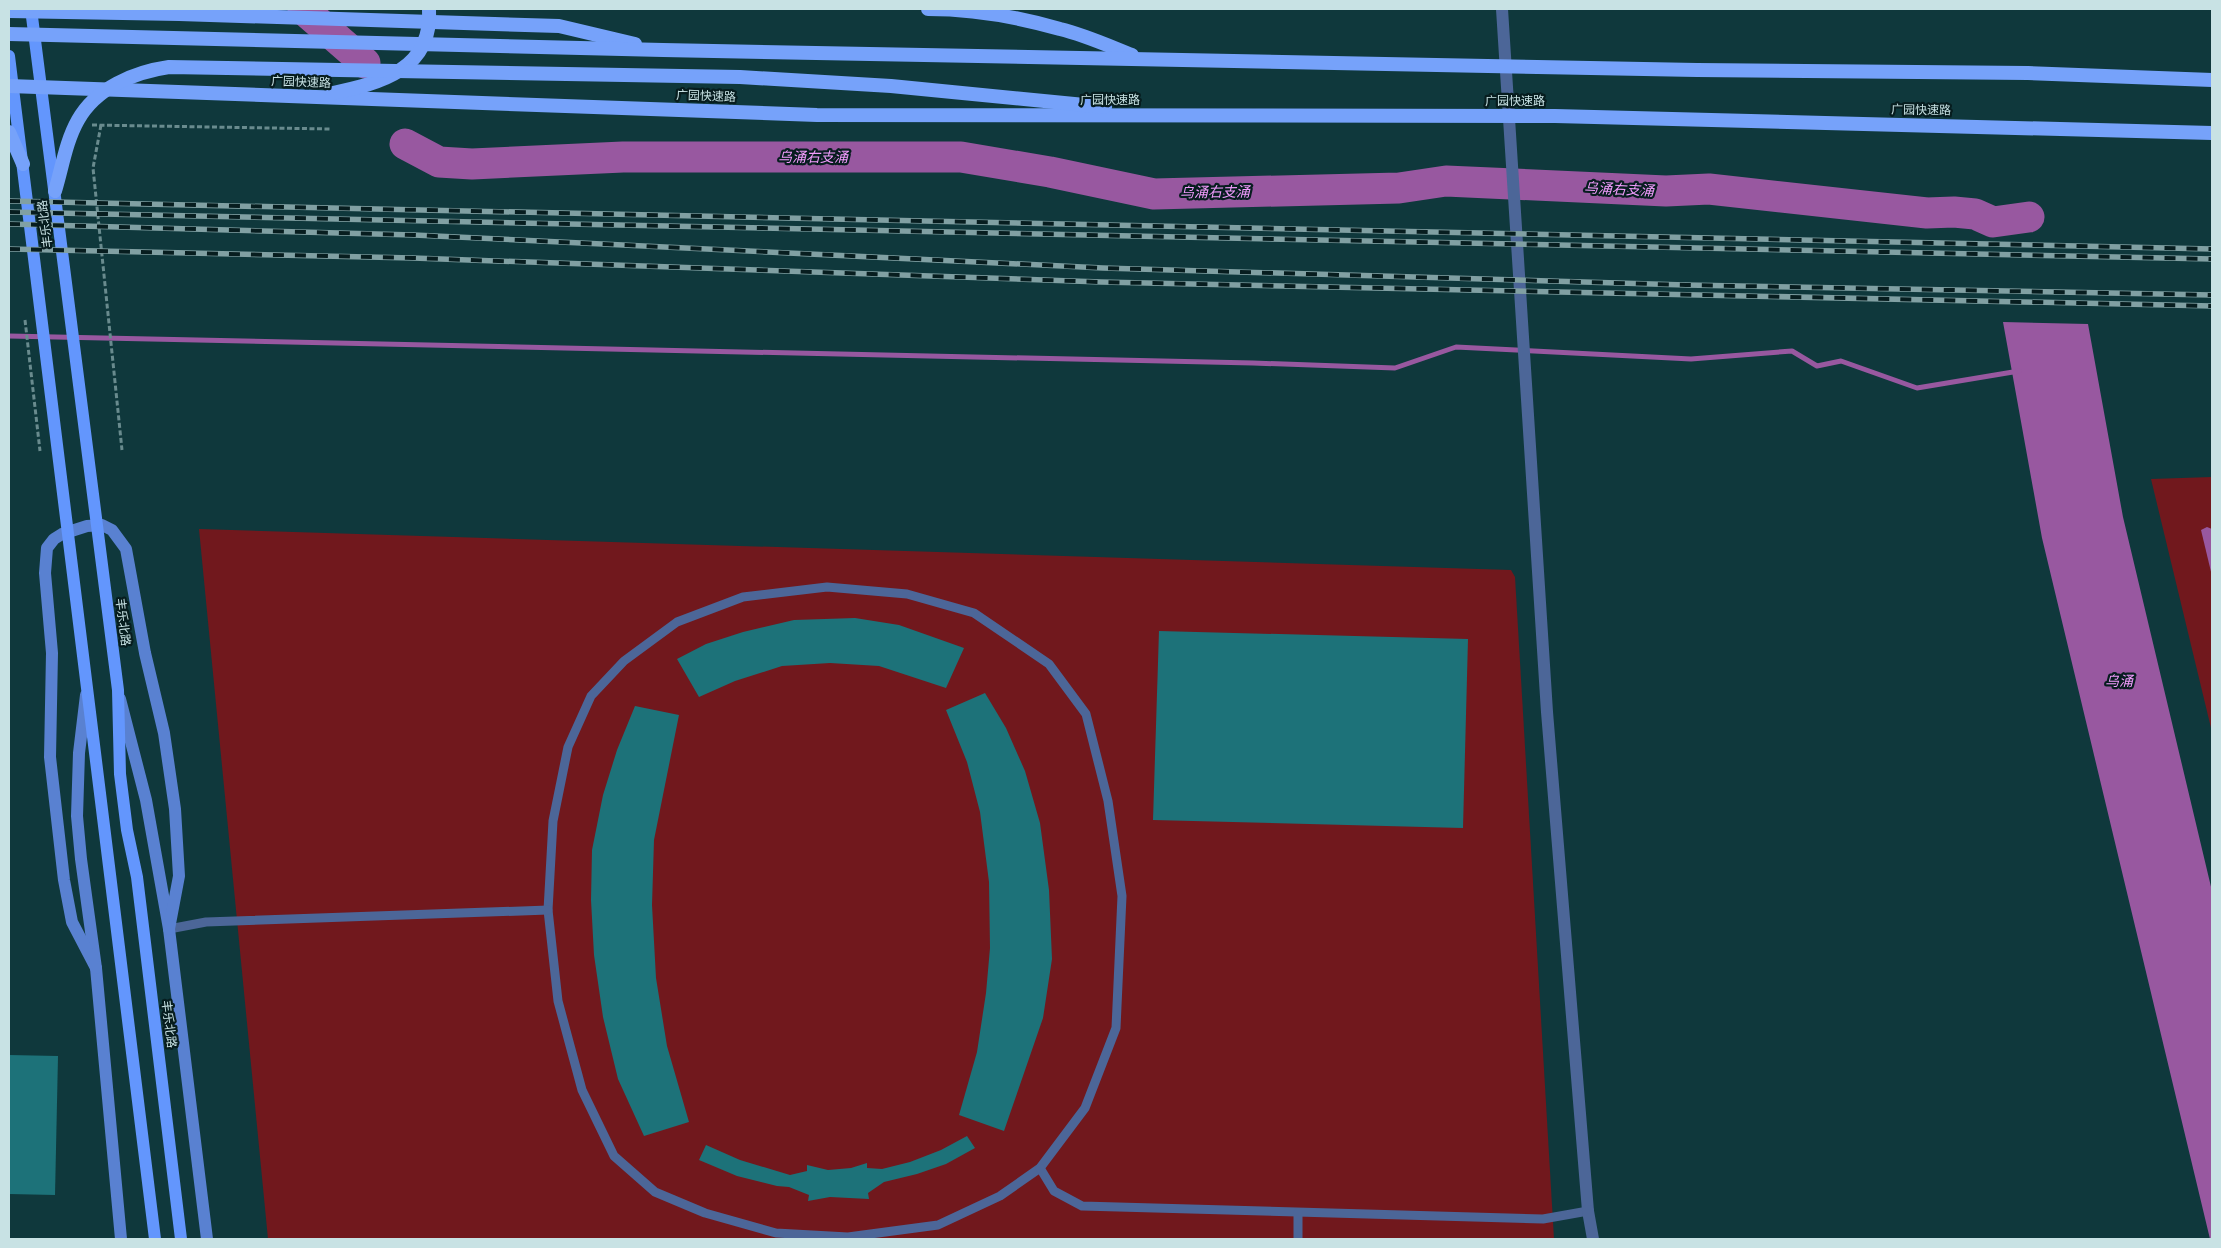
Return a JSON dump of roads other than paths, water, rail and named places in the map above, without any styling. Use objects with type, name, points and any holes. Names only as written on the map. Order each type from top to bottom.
[{"type":"highway","points":[[179,14],[243,9]]},
{"type":"highway","points":[[312,98],[384,80],[406,67],[419,51],[425,39],[430,18],[429,9]]},
{"type":"highway","points":[[928,9],[952,9],[1001,16],[1061,29],[1142,58]]},
{"type":"highway","points":[[9,12],[179,14],[559,26],[663,50]]},
{"type":"highway","points":[[9,34],[565,48],[1697,70],[2028,73],[2212,80]]},
{"type":"highway","points":[[55,190],[70,138],[84,111],[103,93],[133,75],[149,70],[191,66],[740,77],[891,86],[1185,115]]},
{"type":"highway","name":"广园快速路","points":[[9,86],[817,115],[1555,116],[2212,132]]},
{"type":"highway","points":[[9,132],[23,164]]},
{"type":"main road","name":"丰乐北路","points":[[31,9],[118,690],[120,774],[127,830],[137,877],[182,1239]]},
{"type":"main road","name":"丰乐北路","points":[[9,56],[86,693],[155,1239]]},
{"type":"main road","points":[[96,968],[74,928],[68,906],[53,799],[50,757],[52,653],[45,556],[47,548],[54,539],[77,528],[102,526],[112,530],[119,537],[128,556],[138,622],[162,724],[172,782],[179,876],[169,928]]},
{"type":"main road","points":[[118,690],[146,800],[169,928],[207,1239]]},
{"type":"main road","points":[[86,693],[79,753],[77,816],[96,968],[121,1239]]},
{"type":"street","points":[[1502,9],[1548,712],[1588,1211],[1593,1239]]},
{"type":"street","points":[[1586,1239],[1588,1211]]},
{"type":"lane","points":[[827,587],[907,594],[974,613],[1048,664],[1086,714],[1108,801],[1122,896],[1116,1028],[1084,1108],[1040,1168],[1000,1196],[938,1225],[848,1237],[776,1233],[705,1213],[655,1192],[614,1156],[582,1090],[558,1001],[548,910],[554,821],[568,747],[591,696],[624,661],[677,622],[743,597],[827,587]]},
{"type":"lane","points":[[169,928],[206,922],[548,910]]},
{"type":"lane","points":[[1040,1168],[1054,1190],[1082,1206],[1543,1219],[1588,1211]]},
{"type":"lane","points":[[1298,1212],[1298,1239]]},
{"type":"water","name":"乌涌","points":[[2003,322],[2088,324],[2123,517],[2212,891],[2212,1239],[2210,1239],[2042,538]]},
{"type":"water","points":[[2207,527],[2212,529],[2212,576],[2201,530]]},
{"type":"waterway","name":"乌涌右支涌","points":[[303,9],[365,63]]},
{"type":"waterway","name":"乌涌右支涌","points":[[405,144],[439,162],[472,164],[623,157],[961,157],[1050,172],[1154,194],[1399,188],[1446,181],[1666,191],[1709,189],[1927,213],[1954,212],[1975,214],[1993,222],[2029,217]]},
{"type":"waterway","points":[[9,336],[1253,363],[1395,368],[1456,347],[1691,359],[1792,351],[1817,366],[1841,361],[1917,388],[2019,371]]},
{"type":"railway","points":[[9,201],[2212,249]]},
{"type":"railway","points":[[9,212],[2212,259]]},
{"type":"railway","points":[[9,224],[414,235],[1103,268],[1686,285],[2212,295]]},
{"type":"railway","points":[[9,249],[413,258],[1101,282],[2212,306]]}]
